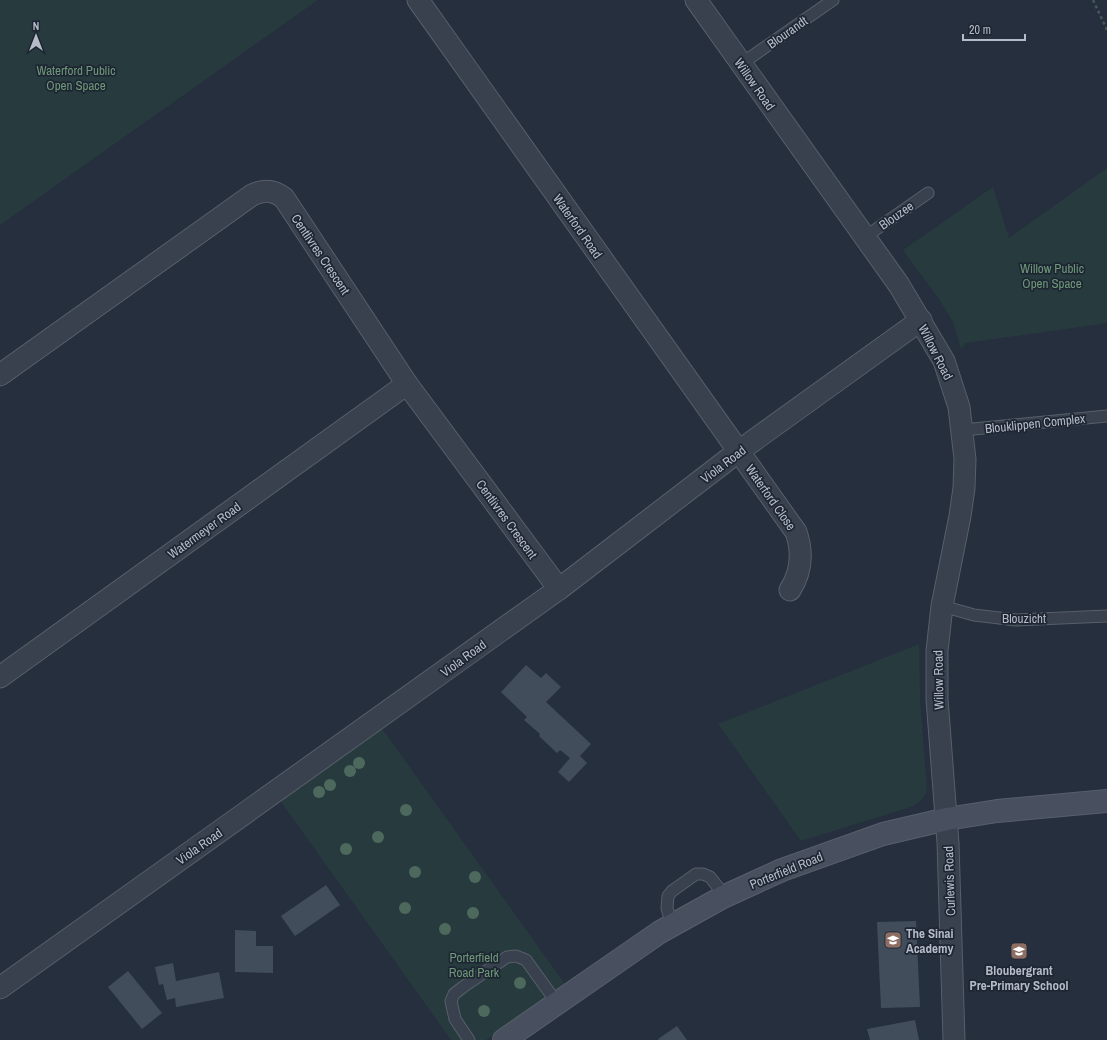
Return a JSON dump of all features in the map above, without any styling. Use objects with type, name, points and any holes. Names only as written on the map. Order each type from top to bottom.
[{"type":"street","name":"Waterford Road","points":[[418,0],[739,451]]},
{"type":"street","name":"Willow Road","points":[[696,0],[899,285],[944,361],[952,384],[963,430],[965,459],[964,488],[960,516],[942,606],[937,651],[937,699],[947,819]]},
{"type":"street","name":"Centlivres Crescent","points":[[0,375],[252,195],[263,191],[276,192],[284,198],[407,384],[559,589]]},
{"type":"street","name":"Viola Road","points":[[1,984],[559,589],[739,451],[920,320]]},
{"type":"street","name":"Watermeyer Road","points":[[0,677],[407,384]]},
{"type":"street","name":"Waterford Close","points":[[739,451],[796,532],[800,547],[801,562],[796,581],[790,590]]},
{"type":"street","name":"Porterfield Road","points":[[504,1040],[672,926],[725,896],[782,870],[883,834],[947,819],[997,811],[1107,801]]},
{"type":"street","name":"Curlewis Road","points":[[947,819],[954,1040]]},
{"type":"lane","name":"Blourandt","points":[[741,64],[833,0]]},
{"type":"lane","name":"Blouzee","points":[[864,237],[928,193]]},
{"type":"lane","name":"Blouklippen Complex","points":[[963,430],[1107,416]]},
{"type":"lane","name":"Blouzicht","points":[[942,606],[974,615],[1016,620],[1107,616]]},
{"type":"lane","points":[[672,926],[667,908],[668,896],[672,890],[696,874],[703,874],[710,877],[725,896]]},
{"type":"lane","points":[[469,1040],[455,1019],[451,1001],[454,994],[507,956],[516,956],[526,960],[557,1003]]},
{"type":"path","points":[[1093,0],[1107,30]]},
{"type":"green space","name":"Waterford Public Open Space","points":[[0,0],[318,0],[0,225]]},
{"type":"green space","name":"Willow Public Open Space","points":[[1107,168],[1107,323],[966,343],[961,349],[953,322],[941,302],[903,250],[993,187],[1009,238]]},
{"type":"green space","points":[[919,644],[920,700],[927,789],[923,798],[911,807],[801,841],[718,724]]},
{"type":"green space","name":"Porterfield Road Park","points":[[381,727],[565,984],[486,1040],[451,1040],[279,799]]},
{"type":"building","points":[[526,665],[541,678],[546,673],[561,687],[546,702],[591,744],[580,756],[587,763],[569,782],[558,772],[570,758],[560,750],[557,753],[539,736],[540,734],[524,720],[527,717],[501,692]]},
{"type":"building","points":[[326,885],[340,905],[295,936],[281,916]]},
{"type":"building","points":[[916,921],[920,1007],[881,1008],[877,922]]},
{"type":"building","points":[[235,930],[256,931],[256,946],[273,946],[273,973],[235,972]]},
{"type":"building","points":[[173,963],[176,981],[219,972],[224,998],[176,1007],[175,998],[167,1000],[163,984],[159,985],[155,967]]},
{"type":"building","points":[[128,971],[162,1013],[142,1029],[108,987]]},
{"type":"building","points":[[915,1020],[919,1040],[870,1040],[867,1029]]},
{"type":"building","points":[[677,1026],[687,1040],[658,1039]]},
{"type":"place","name":"The Sinai Academy","points":[[893,940]]},
{"type":"place","name":"Bloubergrant Pre-Primary School","points":[[1019,951]]}]
